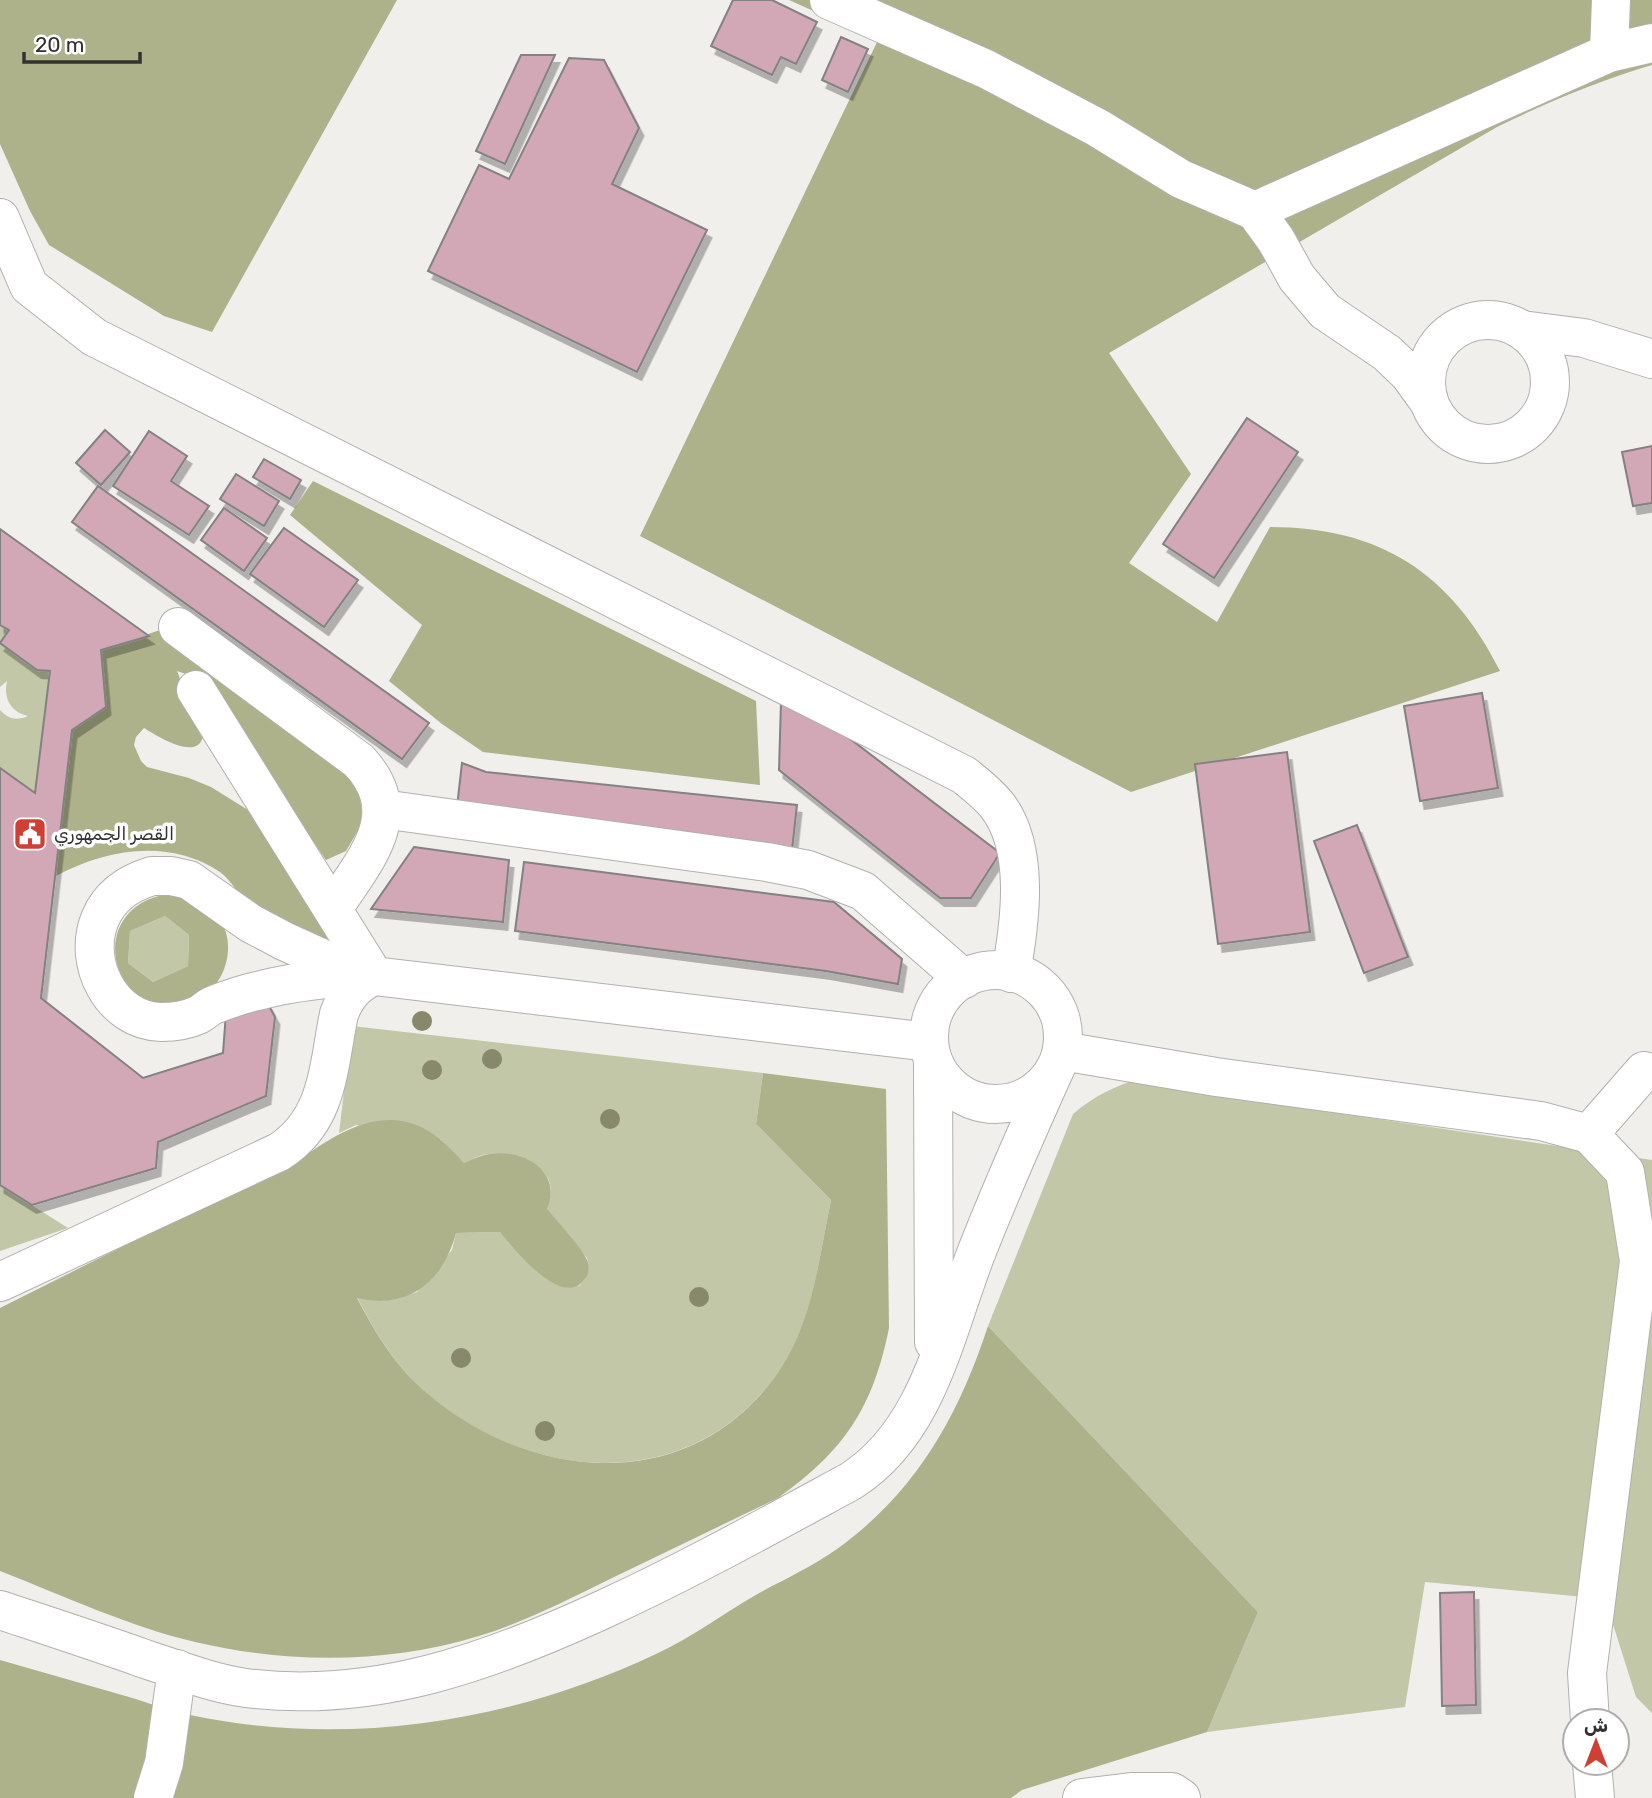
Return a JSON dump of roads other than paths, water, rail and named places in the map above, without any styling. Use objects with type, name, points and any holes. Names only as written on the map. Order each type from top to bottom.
[{"type":"street","points":[[829,0],[986,69],[1098,128],[1181,179],[1255,211],[1276,240],[1297,278],[1325,311],[1394,360],[1409,374],[1436,417],[1450,432],[1468,442],[1486,445],[1506,442],[1523,434],[1537,420],[1546,404],[1550,385],[1549,366],[1543,352],[1522,330]]},
{"type":"street","points":[[1609,53],[1611,0]]},
{"type":"street","points":[[1255,211],[1609,53],[1652,43]]},
{"type":"street","points":[[0,218],[29,286],[94,337],[964,775],[998,806],[1015,841],[1020,887],[1016,948],[1011,973]]},
{"type":"street","points":[[1360,336],[1392,341],[1424,339],[1477,321],[1500,321],[1522,330],[1584,338],[1652,359]]},
{"type":"street","points":[[1427,399],[1425,379],[1430,359],[1439,342],[1454,329]]},
{"type":"street","points":[[1549,366],[1584,338]]},
{"type":"street","points":[[178,626],[370,772],[377,786],[382,809],[381,829],[376,842],[332,909]]},
{"type":"street","points":[[196,690],[374,976]]},
{"type":"street","points":[[382,809],[767,862],[808,870],[863,891],[964,979]]},
{"type":"street","points":[[374,976],[314,980],[257,991],[214,1004],[197,1015],[178,1021],[157,1022],[138,1016],[121,1006],[108,992],[94,957],[96,937],[99,920],[120,891],[144,879],[171,876],[189,880],[250,923],[284,941],[328,961],[374,976],[931,1052]]},
{"type":"street","points":[[0,1610],[201,1678],[244,1688],[304,1693],[380,1687],[472,1664],[526,1644],[690,1568],[860,1475],[898,1439],[923,1396],[934,1369],[976,1252],[1059,1060],[1063,1033],[1059,1013],[1050,997],[1019,974],[1001,970],[982,972],[964,979],[949,990],[937,1005],[930,1023],[934,1369]]},
{"type":"street","points":[[0,1282],[279,1152],[292,1143],[314,1118],[321,1102],[344,1001],[363,981],[374,976]]},
{"type":"street","points":[[931,1052],[942,1078],[956,1091],[973,1100],[992,1104],[1010,1103],[1028,1096],[1044,1085],[1059,1060]]},
{"type":"street","points":[[1059,1060],[1216,1077],[1541,1121],[1589,1134],[1625,1172],[1639,1261],[1587,1673],[1589,1707]]},
{"type":"street","points":[[1589,1134],[1644,1071]]},
{"type":"street","points":[[153,1798],[164,1763],[177,1670]]},
{"type":"street","points":[[1593,1777],[1595,1798]]},
{"type":"street","points":[[1082,1798],[1131,1791],[1172,1791],[1181,1798]]},
{"type":"place","name":"القصر الجمهوري","points":[[30,834]]}]
